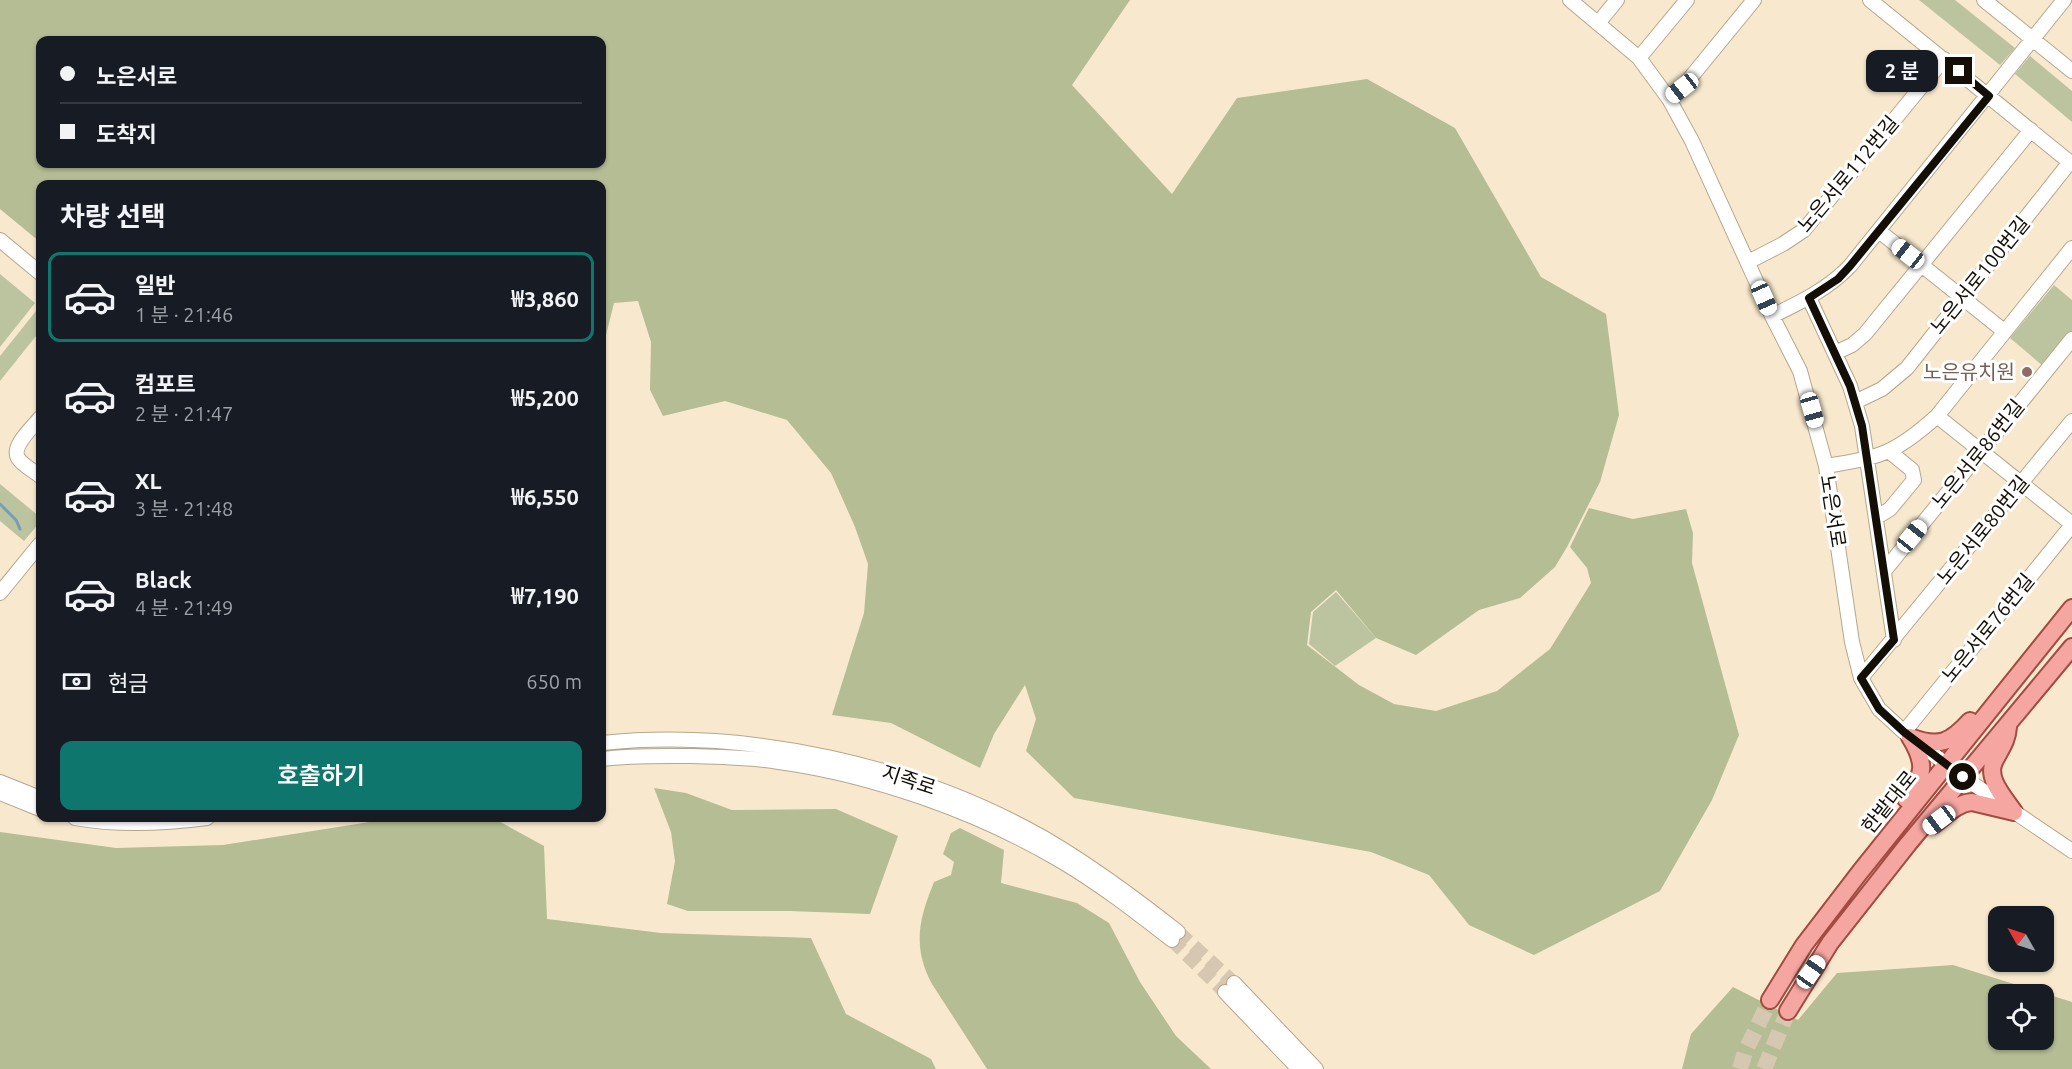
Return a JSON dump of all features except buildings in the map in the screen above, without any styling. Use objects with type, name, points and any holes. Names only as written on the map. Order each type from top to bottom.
[{"type":"main road","name":"한밭대로","points":[[1770,1000],[1804,945],[1893,830],[2072,608]]},
{"type":"main road","points":[[1788,1011],[1830,943],[1908,844],[2072,647]]},
{"type":"main road","points":[[1907,735],[1924,743],[1953,738],[1975,715],[1999,698]]},
{"type":"main road","points":[[2009,723],[2007,738],[1995,760],[1992,776],[2014,812]]},
{"type":"main road","points":[[1893,830],[1903,803],[1921,776],[1922,762],[1918,750],[1907,735]]},
{"type":"main road","points":[[1908,844],[1957,805],[1972,802],[2014,812]]},
{"type":"street","name":"노은서로","points":[[1570,0],[1599,22],[1639,58],[1669,99],[1692,141],[1772,316],[1800,371],[1826,466],[1852,642],[1861,678],[1879,709],[1907,735],[1946,765],[2072,851]]},
{"type":"street","points":[[1599,22],[1617,0]]},
{"type":"street","points":[[1639,58],[1687,0]]},
{"type":"street","points":[[1669,99],[1682,88],[1754,0]]},
{"type":"street","points":[[1870,0],[2071,163]]},
{"type":"street","points":[[1984,0],[2072,72]]},
{"type":"street","points":[[1772,316],[1809,298],[1838,279],[1880,231],[2032,39],[2066,6]]},
{"type":"street","name":"노은서로112번길","points":[[1748,262],[1796,237],[1810,224],[1944,59]]},
{"type":"street","points":[[1835,353],[1852,345],[1865,334],[2031,130]]},
{"type":"street","name":"노은서로100번길","points":[[1855,402],[1872,395],[1898,376],[2071,163]]},
{"type":"street","points":[[1880,231],[2004,332]]},
{"type":"street","points":[[0,240],[36,270]]},
{"type":"street","points":[[1826,466],[1867,459],[1890,452],[1907,442],[1937,416],[2072,248]]},
{"type":"street","points":[[1809,298],[1835,353],[1862,426],[1894,640]]},
{"type":"street","name":"노은서로86번길","points":[[1885,570],[2072,339]]},
{"type":"street","points":[[1937,416],[2072,524]]},
{"type":"street","name":"노은서로80번길","points":[[1861,678],[2072,421]]},
{"type":"street","points":[[36,423],[19,444],[17,453],[19,459],[36,473]]},
{"type":"street","points":[[1877,517],[1890,509],[1914,480],[1912,470],[1890,452]]},
{"type":"street","name":"노은서로76번길","points":[[1907,735],[2072,524]]},
{"type":"street","points":[[2,587],[36,549]]},
{"type":"street","name":"지족로","points":[[606,743],[689,740],[750,746],[830,758],[925,785],[981,807],[1042,837],[1106,877],[1175,936],[1099,885],[1039,849],[978,820],[870,780],[777,761],[644,756],[606,759]]},
{"type":"street","points":[[0,782],[36,796]]},
{"type":"street","points":[[0,793],[36,807]]},
{"type":"street","points":[[100,822],[133,824],[174,822]]},
{"type":"street","points":[[1299,1069],[1229,987],[1316,1069]]},
{"type":"green space","points":[[0,0],[1130,0],[1072,85],[1172,194],[1237,98],[1367,79],[1455,128],[1541,277],[1606,314],[1619,415],[1600,482],[1555,567],[1520,598],[1479,610],[1416,655],[1376,638],[1336,590],[1311,612],[1307,645],[1359,685],[1394,704],[1436,711],[1497,691],[1550,649],[1591,583],[1587,568],[1570,547],[1589,508],[1633,519],[1686,509],[1693,533],[1692,563],[1739,735],[1712,800],[1660,891],[1534,955],[1469,925],[1429,875],[1371,852],[1074,798],[1026,751],[1036,719],[1025,685],[994,734],[980,768],[891,723],[832,715],[864,613],[868,564],[855,527],[831,473],[787,420],[725,401],[663,416],[650,390],[651,342],[638,301],[614,303],[606,335],[606,180],[36,180],[36,239],[0,209]]},
{"type":"green space","points":[[1919,0],[1955,0],[2015,48],[2000,65]]},
{"type":"green space","points":[[2030,56],[2072,91],[2072,122],[2015,74]]},
{"type":"green space","points":[[0,274],[35,303],[0,347]]},
{"type":"green space","points":[[2054,285],[2072,300],[2072,331],[2043,366],[2010,338]]},
{"type":"green space","points":[[36,311],[36,336],[0,381],[0,356]]},
{"type":"green space","points":[[0,484],[36,514],[36,527],[24,541],[0,521]]},
{"type":"green space","points":[[1336,592],[1376,638],[1335,666],[1309,644],[1313,612]]},
{"type":"green space","points":[[654,788],[686,793],[732,810],[836,809],[898,836],[870,914],[688,911],[667,904],[675,861],[671,832]]},
{"type":"green space","points":[[370,822],[500,822],[544,846],[547,919],[661,933],[811,938],[846,1014],[931,1059],[936,1069],[0,1069],[0,832],[116,848],[223,845]]},
{"type":"green space","points":[[960,828],[1004,850],[1001,883],[1077,903],[1109,923],[1140,982],[1176,1036],[1211,1069],[987,1069],[932,984],[920,945],[922,921],[934,882],[951,875],[954,862],[943,854],[951,833]]},
{"type":"green space","points":[[1953,965],[2014,984],[1988,984],[1988,1050],[2054,1050],[2054,996],[2072,1002],[2072,1069],[1682,1069],[1691,1034],[1733,987],[1798,1020],[1837,973]]},
{"type":"waterway","points":[[0,504],[16,520],[20,529]]},
{"type":"tunnel","points":[[1178,932],[1234,983]]},
{"type":"tunnel","points":[[1172,940],[1225,992]]},
{"type":"tunnel","points":[[1740,1069],[1745,1052],[1770,1000]]},
{"type":"tunnel","points":[[1764,1069],[1788,1011]]},
{"type":"place","name":"노은유치원","points":[[2027,372]]},
{"type":"route","points":[[1959,71],[1989,96],[1850,266],[1838,279],[1809,298],[1850,386],[1862,426],[1885,570],[1894,640],[1861,678],[1879,709],[1904,732],[1963,777]]}]
